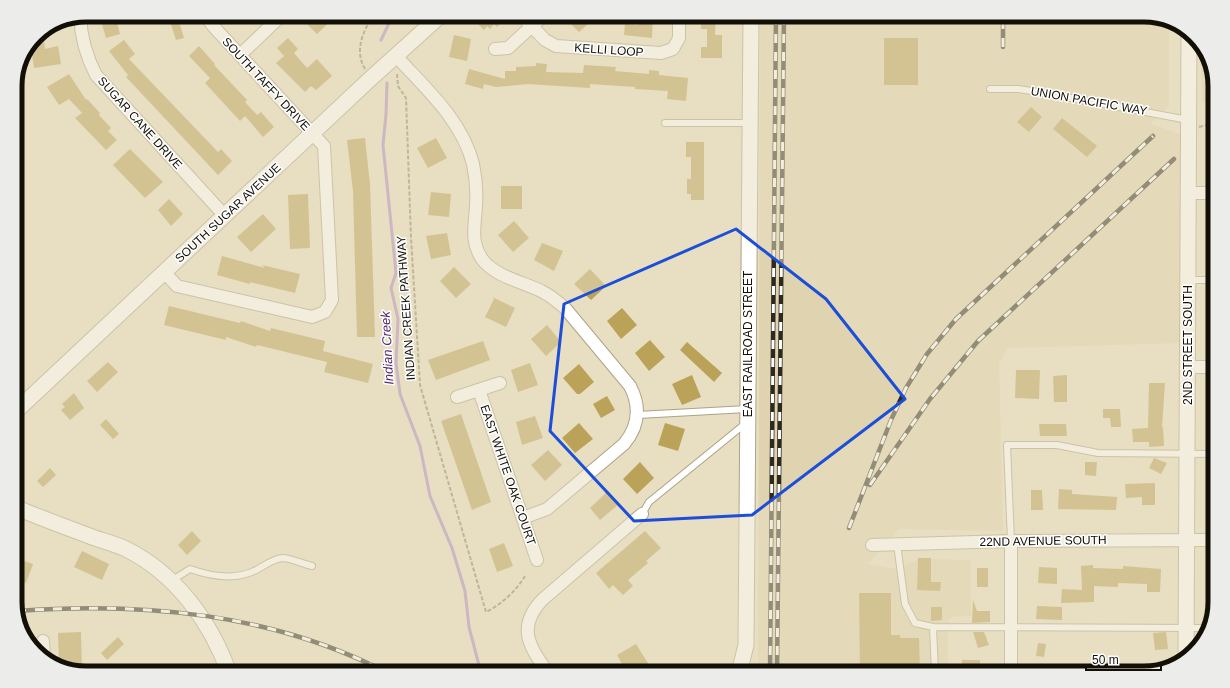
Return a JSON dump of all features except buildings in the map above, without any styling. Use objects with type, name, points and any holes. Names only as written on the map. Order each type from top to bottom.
[{"type":"street","name":"SUGAR CANE DRIVE","points":[[81,22],[83,43],[88,59],[96,75],[225,216]]},
{"type":"street","name":"SOUTH TAFFY DRIVE","points":[[165,273],[177,286],[312,317],[325,312],[332,300],[324,146],[210,22]]},
{"type":"street","points":[[240,54],[274,22]]},
{"type":"street","name":"SOUTH SUGAR AVENUE","points":[[22,406],[165,273],[312,133],[396,62],[434,22]]},
{"type":"street","name":"KELLI LOOP","points":[[528,22],[545,40],[556,46],[661,53],[673,49],[679,38],[679,22]]},
{"type":"street","points":[[495,50],[508,48],[536,22]]},
{"type":"street","name":"EAST RAILROAD STREET","points":[[741,666],[746,645],[751,22]]},
{"type":"street","name":"2ND STREET SOUTH","points":[[1186,650],[1189,41]]},
{"type":"street","points":[[396,62],[447,113],[456,125],[469,151],[476,185],[473,237],[477,251],[483,260],[496,271],[544,292],[565,308],[630,386],[635,395],[638,415],[636,424],[631,435],[624,444],[547,508],[523,518]]},
{"type":"street","points":[[1188,193],[1208,193]]},
{"type":"street","points":[[1188,367],[1208,367]]},
{"type":"street","points":[[457,398],[500,383]]},
{"type":"street","name":"EAST WHITE OAK COURT","points":[[479,390],[537,560]]},
{"type":"street","points":[[22,510],[126,549],[157,569],[184,594],[209,630],[226,666]]},
{"type":"street","points":[[543,666],[532,650],[528,639],[527,628],[530,615],[542,600],[642,514]]},
{"type":"street","name":"22ND AVENUE SOUTH","points":[[872,545],[1011,541],[1208,540]]},
{"type":"street","points":[[1011,541],[1011,666]]},
{"type":"street","points":[[43,640],[44,650]]},
{"type":"lane","name":"UNION PACIFIC WAY","points":[[990,89],[1018,89],[1039,92],[1188,124]]},
{"type":"lane","points":[[665,123],[750,123]]},
{"type":"lane","points":[[1188,280],[1208,280]]},
{"type":"lane","points":[[638,415],[747,416]]},
{"type":"lane","points":[[642,514],[649,502],[747,416]]},
{"type":"lane","points":[[1011,541],[1006,444],[1057,445],[1098,453],[1208,454]]},
{"type":"lane","points":[[897,544],[905,604],[915,623],[933,627],[1202,628]]},
{"type":"lane","points":[[171,581],[190,569],[202,574],[244,575],[269,562],[282,558],[312,566]]},
{"type":"lane","points":[[933,627],[935,666]]},
{"type":"path","points":[[365,69],[360,61],[360,47],[370,22]]},
{"type":"path","name":"INDIAN CREEK PATHWAY","points":[[396,62],[398,86],[406,98],[411,238],[420,385],[486,612],[497,607],[520,585],[525,576]]},
{"type":"path","points":[[1188,124],[1203,127],[1208,124]]},
{"type":"highlighted area","points":[[736,229],[826,299],[905,399],[752,515],[634,521],[550,431],[564,304]]},
{"type":"shaded area","points":[[760,22],[1144,22],[1160,24],[1169,28],[1169,106],[1150,124],[1180,134],[1180,343],[1008,348],[999,363],[1003,531],[899,529],[868,564],[896,569],[919,559],[971,560],[971,616],[953,616],[948,620],[948,666],[758,666]]},
{"type":"shaded area","points":[[1201,58],[1205,66],[1208,82],[1208,104],[1202,102]]},
{"type":"waterway","name":"Indian Creek","points":[[381,40],[390,22]]},
{"type":"waterway","name":"Indian Creek","points":[[387,83],[383,145],[396,273],[391,288],[398,319],[396,363],[400,394],[420,446],[430,496],[452,548],[465,591],[469,627],[479,666]]},
{"type":"railway","points":[[770,666],[776,22]]},
{"type":"railway","points":[[777,666],[784,22]]},
{"type":"railway","points":[[1003,22],[1003,47]]},
{"type":"railway","points":[[849,528],[891,420],[906,388],[927,354],[956,319],[1153,136]]},
{"type":"railway","points":[[870,485],[930,399],[978,341],[1174,159]]},
{"type":"railway","points":[[23,611],[112,608],[207,616],[253,625],[299,637],[344,653],[373,666]]}]
